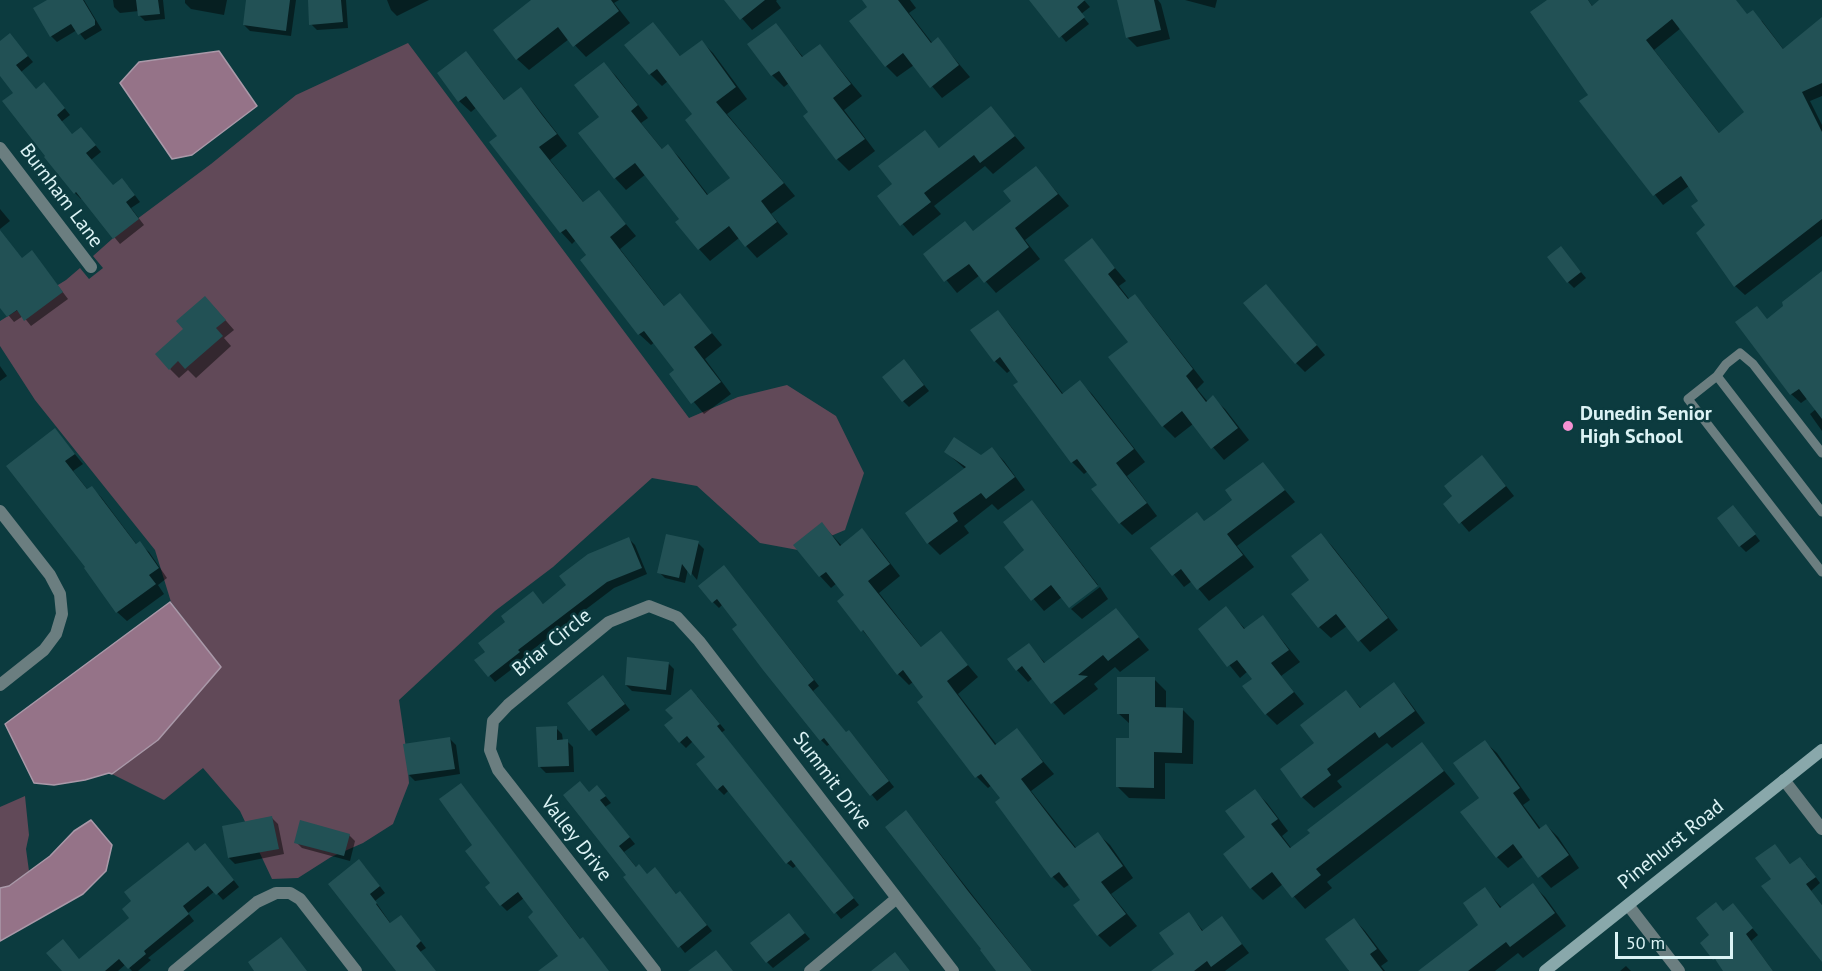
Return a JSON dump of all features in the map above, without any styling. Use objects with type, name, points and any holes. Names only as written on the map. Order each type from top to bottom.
[{"type":"street","name":"Burnham Lane","points":[[0,148],[91,267]]},
{"type":"street","points":[[0,511],[50,575],[60,594],[62,614],[56,634],[44,650],[0,685]]},
{"type":"street","name":"Briar Circle","points":[[493,721],[508,705],[609,622],[649,606],[677,617]]},
{"type":"street","name":"Summit Drive","points":[[677,617],[699,641],[953,971]]},
{"type":"street","name":"Valley Drive","points":[[493,721],[490,750],[498,770],[655,971]]},
{"type":"street","name":"Pinehurst Road","points":[[1545,971],[1822,750]]},
{"type":"street","points":[[1784,780],[1822,829]]},
{"type":"street","points":[[174,971],[257,902],[276,893],[291,893],[300,899],[356,971]]},
{"type":"street","points":[[810,971],[897,898]]},
{"type":"street","points":[[1628,905],[1678,971]]},
{"type":"lane","points":[[1822,453],[1753,364],[1740,353],[1726,364],[1717,376],[1688,399],[1822,572]]},
{"type":"lane","points":[[1717,376],[1822,512]]},
{"type":"shaded area","points":[[408,43],[689,418],[738,397],[787,385],[836,416],[864,473],[845,530],[798,550],[760,543],[697,486],[652,478],[553,567],[495,611],[399,700],[409,783],[393,824],[363,843],[331,857],[298,878],[272,879],[240,811],[203,768],[164,800],[112,774],[158,740],[221,667],[171,602],[155,550],[35,400],[0,346],[0,321],[66,280],[80,268],[89,279],[103,268],[93,256],[121,231],[211,164],[296,95]]},
{"type":"shaded area","points":[[219,51],[257,106],[192,155],[172,159],[120,83],[139,62]]},
{"type":"shaded area","points":[[170,602],[221,667],[158,740],[112,774],[54,785],[34,783],[5,724]]},
{"type":"shaded area","points":[[25,796],[29,835],[26,849],[29,871],[9,886],[0,888],[0,807]]},
{"type":"shaded area","points":[[91,820],[112,845],[106,871],[83,894],[0,941],[0,888],[9,886],[50,856],[74,831]]},
{"type":"building","points":[[47,0],[83,0],[95,20],[95,25],[78,35],[71,24],[50,37],[33,8]]},
{"type":"building","points":[[136,0],[158,0],[160,14],[138,16]]},
{"type":"building","points":[[246,0],[290,0],[286,31],[243,25]]},
{"type":"building","points":[[308,0],[341,0],[343,22],[309,25]]},
{"type":"building","points":[[531,0],[611,0],[619,11],[573,47],[558,27],[516,60],[493,30]]},
{"type":"building","points":[[724,0],[765,0],[740,20]]},
{"type":"building","points":[[862,0],[898,0],[931,43],[938,37],[959,65],[930,88],[903,53],[885,67],[849,21],[867,7]]},
{"type":"building","points":[[1029,0],[1085,0],[1077,7],[1085,17],[1059,38]]},
{"type":"building","points":[[1117,0],[1154,0],[1161,30],[1126,38]]},
{"type":"building","points":[[1547,0],[1588,0],[1592,6],[1599,0],[1736,0],[1747,14],[1753,10],[1783,49],[1822,17],[1822,83],[1802,92],[1822,132],[1822,219],[1734,287],[1696,233],[1705,225],[1691,206],[1698,201],[1681,176],[1653,196],[1579,101],[1588,95],[1530,12]],"holes":[[[1672,19],[1744,112],[1719,133],[1646,40]]]},
{"type":"building","points":[[653,22],[680,56],[702,40],[736,87],[716,102],[784,183],[761,201],[777,222],[745,247],[729,226],[698,250],[675,222],[679,219],[635,163],[614,179],[578,133],[599,117],[574,85],[604,62],[638,105],[631,111],[662,149],[668,144],[707,195],[730,178],[685,120],[692,114],[657,69],[649,75],[624,45]]},
{"type":"building","points":[[776,23],[802,57],[820,44],[851,84],[833,98],[865,139],[836,160],[803,116],[808,112],[779,71],[771,76],[747,44]]},
{"type":"building","points":[[10,33],[28,56],[16,65],[36,89],[44,82],[65,108],[57,115],[72,134],[81,127],[96,145],[86,153],[113,185],[122,178],[135,195],[126,202],[139,219],[113,239],[76,192],[74,194],[44,157],[2,101],[13,93],[0,76],[0,41]]},
{"type":"building","points":[[466,51],[504,100],[521,87],[557,134],[539,147],[583,202],[599,190],[626,224],[610,237],[664,306],[680,293],[712,333],[694,347],[721,382],[691,404],[669,374],[674,370],[644,331],[638,335],[580,260],[586,255],[566,229],[560,233],[489,142],[497,136],[466,96],[458,102],[437,73]]},
{"type":"building","points":[[991,106],[1015,136],[980,163],[974,155],[924,193],[931,202],[900,226],[877,196],[892,184],[878,166],[925,130],[939,148]]},
{"type":"building","points":[[1036,166],[1058,194],[1015,228],[1029,247],[984,283],[969,264],[944,282],[923,254],[965,221],[973,231],[1011,201],[1003,191]]},
{"type":"building","points":[[0,230],[22,258],[32,250],[63,292],[24,321],[17,310],[7,317],[0,308]]},
{"type":"building","points":[[1092,238],[1115,268],[1108,274],[1128,299],[1135,294],[1193,369],[1186,376],[1206,402],[1213,395],[1238,428],[1211,449],[1182,411],[1162,427],[1108,357],[1128,342],[1064,260]]},
{"type":"building","points":[[1561,246],[1581,272],[1567,283],[1547,257]]},
{"type":"building","points":[[1822,271],[1822,419],[1799,389],[1790,395],[1735,322],[1757,306],[1767,319],[1783,306],[1782,302]]},
{"type":"building","points":[[1266,284],[1317,345],[1295,364],[1243,303]]},
{"type":"building","points":[[205,296],[226,320],[216,328],[223,336],[185,369],[178,361],[169,370],[155,354],[183,329],[176,321]]},
{"type":"building","points":[[998,310],[1062,394],[1080,380],[1134,449],[1116,463],[1147,503],[1119,524],[1091,489],[1097,485],[1077,459],[1071,463],[1013,385],[1018,382],[1000,357],[994,362],[970,330]]},
{"type":"building","points":[[904,359],[924,385],[902,402],[882,377]]},
{"type":"building","points":[[55,428],[75,454],[65,461],[87,489],[92,486],[136,544],[140,541],[159,568],[149,575],[156,584],[116,613],[85,567],[6,466]]},
{"type":"building","points":[[954,437],[981,455],[992,447],[1015,477],[986,499],[981,493],[953,513],[958,521],[927,544],[905,513],[966,467],[944,452]]},
{"type":"building","points":[[1482,455],[1506,486],[1459,524],[1443,504],[1452,496],[1444,486]]},
{"type":"building","points":[[1263,462],[1285,490],[1227,534],[1243,555],[1197,590],[1181,569],[1172,576],[1150,548],[1197,512],[1204,521],[1214,514],[1232,500],[1225,490]]},
{"type":"building","points":[[1032,500],[1098,586],[1069,608],[1051,585],[1031,601],[1004,567],[1024,550],[1003,522]]},
{"type":"building","points":[[1733,505],[1756,534],[1739,547],[1717,518]]},
{"type":"building","points":[[822,522],[840,546],[862,528],[890,564],[868,581],[921,647],[941,631],[968,665],[947,681],[995,745],[1017,728],[1043,762],[1021,779],[1057,826],[1075,848],[1098,832],[1123,866],[1101,882],[1126,914],[1097,936],[1073,905],[1080,900],[1059,872],[1051,878],[995,802],[1000,798],[981,774],[975,778],[917,702],[923,697],[903,670],[897,675],[863,630],[861,632],[837,601],[844,595],[826,572],[819,577],[793,545]]},
{"type":"building","points":[[1321,533],[1388,618],[1358,642],[1336,614],[1318,628],[1291,594],[1309,580],[1291,556]]},
{"type":"building","points":[[666,534],[699,541],[691,576],[682,564],[679,578],[657,573]]},
{"type":"building","points":[[629,537],[642,568],[607,582],[518,650],[520,652],[488,677],[474,660],[485,652],[478,643],[505,622],[501,616],[533,591],[543,604],[566,585],[559,576],[588,554]]},
{"type":"building","points":[[724,565],[814,680],[808,685],[846,732],[849,730],[889,781],[870,796],[824,738],[820,741],[763,670],[732,629],[737,625],[717,599],[712,603],[698,586]]},
{"type":"building","points":[[1226,606],[1244,629],[1263,615],[1289,650],[1271,663],[1294,692],[1265,715],[1242,686],[1252,679],[1237,660],[1227,667],[1198,629]]},
{"type":"building","points":[[1116,608],[1139,637],[1108,661],[1103,655],[1078,675],[1088,676],[1051,704],[1022,666],[1016,671],[1007,659],[1029,643],[1044,663]]},
{"type":"building","points":[[627,657],[669,662],[666,690],[625,685]]},
{"type":"building","points":[[603,675],[625,704],[589,731],[567,703]]},
{"type":"building","points":[[1117,677],[1155,677],[1155,707],[1183,708],[1182,753],[1154,752],[1154,788],[1116,787],[1116,738],[1129,738],[1129,714],[1117,714]]},
{"type":"building","points":[[1394,682],[1415,711],[1379,738],[1375,732],[1327,769],[1331,775],[1301,798],[1280,769],[1314,743],[1300,725],[1346,690],[1360,708]]},
{"type":"building","points":[[691,689],[720,724],[717,726],[854,898],[834,914],[791,860],[786,864],[723,785],[717,790],[696,764],[705,757],[687,736],[679,743],[664,725],[673,718],[665,710]]},
{"type":"building","points":[[557,726],[557,740],[568,739],[569,766],[538,767],[536,727]]},
{"type":"building","points":[[450,737],[455,769],[408,775],[403,744]]},
{"type":"building","points":[[1485,740],[1520,788],[1513,793],[1539,829],[1546,824],[1569,855],[1538,878],[1513,844],[1496,858],[1460,812],[1479,798],[1453,763]]},
{"type":"building","points":[[1422,742],[1444,771],[1316,869],[1321,875],[1292,898],[1272,872],[1250,889],[1223,854],[1245,837],[1225,811],[1255,789],[1278,819],[1271,824],[1290,848],[1310,833],[1307,830]]},
{"type":"building","points":[[580,781],[589,792],[597,785],[606,796],[600,800],[630,837],[619,846],[636,867],[639,864],[647,874],[655,867],[676,894],[680,891],[707,925],[678,948],[623,877],[626,875],[563,795]]},
{"type":"building","points":[[461,783],[580,939],[583,937],[609,971],[538,971],[558,956],[528,917],[533,912],[518,892],[500,906],[485,887],[490,883],[465,851],[472,845],[439,799]]},
{"type":"building","points":[[906,810],[1032,971],[996,971],[885,827]]},
{"type":"building","points":[[272,816],[279,849],[228,858],[222,826]]},
{"type":"building","points":[[300,820],[350,834],[344,856],[294,843]]},
{"type":"building","points":[[188,842],[195,851],[205,843],[234,880],[216,895],[208,886],[183,906],[189,914],[144,951],[146,954],[128,969],[119,959],[105,971],[62,971],[46,953],[63,939],[79,959],[129,918],[122,909],[131,901],[124,892]]},
{"type":"building","points":[[1775,844],[1790,864],[1800,857],[1816,877],[1806,884],[1822,905],[1822,962],[1761,886],[1771,879],[1755,858]]},
{"type":"building","points":[[359,859],[380,886],[370,894],[376,904],[390,923],[401,915],[421,941],[416,946],[436,971],[396,971],[328,884]]},
{"type":"building","points":[[1533,883],[1555,913],[1510,947],[1506,942],[1468,971],[1418,971],[1478,925],[1463,903],[1485,887],[1500,908]]},
{"type":"building","points":[[1716,902],[1723,911],[1733,903],[1753,928],[1746,934],[1773,971],[1723,971],[1715,959],[1713,960],[1700,943],[1709,935],[1696,918]]},
{"type":"building","points":[[1189,912],[1202,931],[1222,916],[1242,944],[1211,967],[1207,961],[1194,971],[1151,971],[1174,954],[1159,933]]},
{"type":"building","points":[[789,913],[805,933],[766,963],[750,943]]},
{"type":"building","points":[[1354,918],[1377,949],[1370,954],[1383,971],[1349,971],[1325,939]]},
{"type":"building","points":[[281,937],[307,971],[254,971],[248,962]]},
{"type":"building","points":[[716,950],[733,971],[688,971]]},
{"type":"building","points":[[895,952],[910,971],[871,971]]},
{"type":"place","name":"Dunedin Senior High School","points":[[1568,426]]}]
